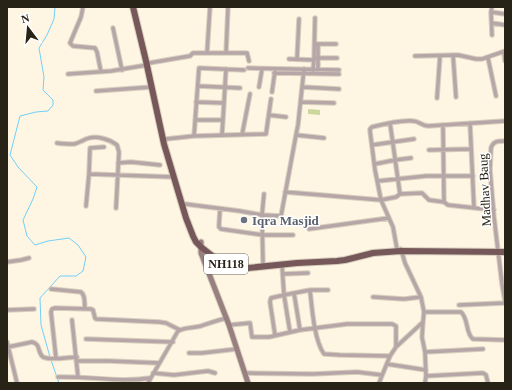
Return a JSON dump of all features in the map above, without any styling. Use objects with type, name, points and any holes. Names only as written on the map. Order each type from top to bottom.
[{"type":"highway","name":"NH118","points":[[133,7],[166,139],[192,227],[201,245]]},
{"type":"highway","name":"NH118","points":[[136,7],[164,144],[189,227],[193,236],[201,245],[234,267],[241,268],[345,260],[373,253],[400,249]]},
{"type":"highway","name":"NH118","points":[[222,260],[238,265],[339,258],[372,250],[400,249],[502,251]]},
{"type":"main road","points":[[201,245],[200,253],[227,318],[248,383]]},
{"type":"main road","points":[[207,269],[222,260]]},
{"type":"street","points":[[83,7],[81,17],[70,44],[73,46],[95,48],[101,72]]},
{"type":"street","points":[[207,53],[210,7]]},
{"type":"street","points":[[226,53],[228,7]]},
{"type":"street","points":[[492,7],[492,34]]},
{"type":"street","points":[[491,12],[505,14]]},
{"type":"street","points":[[297,60],[298,18]]},
{"type":"street","points":[[315,18],[316,59],[318,70]]},
{"type":"street","points":[[492,23],[505,25]]},
{"type":"street","points":[[113,28],[122,70]]},
{"type":"street","points":[[316,44],[336,44]]},
{"type":"street","points":[[415,56],[458,55],[476,59],[488,58],[505,51],[505,61]]},
{"type":"street","points":[[68,74],[122,70],[190,56],[193,53],[247,53],[248,60]]},
{"type":"street","points":[[453,55],[456,98]]},
{"type":"street","points":[[436,98],[440,56]]},
{"type":"street","points":[[289,59],[337,58]]},
{"type":"street","points":[[488,58],[496,96]]},
{"type":"street","points":[[313,70],[316,59]]},
{"type":"street","points":[[194,136],[199,68],[262,69],[304,72],[339,72],[313,70],[304,72]]},
{"type":"street","points":[[222,136],[226,69]]},
{"type":"street","points":[[259,87],[262,69]]},
{"type":"street","points":[[272,92],[275,71]]},
{"type":"street","points":[[185,204],[262,215],[281,216],[298,125],[304,72]]},
{"type":"street","points":[[198,86],[240,88]]},
{"type":"street","points":[[96,91],[152,87]]},
{"type":"street","points":[[302,87],[339,89]]},
{"type":"street","points":[[242,135],[250,94]]},
{"type":"street","points":[[166,139],[194,136],[266,134],[271,100]]},
{"type":"street","points":[[196,102],[224,103]]},
{"type":"street","points":[[301,102],[334,103]]},
{"type":"street","points":[[269,115],[286,117]]},
{"type":"street","points":[[195,120],[223,120]]},
{"type":"street","points":[[425,383],[425,352],[422,337],[424,312],[421,297],[405,264],[393,227],[381,200],[370,131],[371,128],[390,123],[412,121],[418,122],[424,126],[505,121]]},
{"type":"street","points":[[390,123],[400,194]]},
{"type":"street","points":[[470,123],[474,207]]},
{"type":"street","points":[[443,125],[444,202]]},
{"type":"street","points":[[296,135],[324,138]]},
{"type":"street","points":[[57,143],[73,144],[91,138],[100,138],[115,143],[119,152],[116,208]]},
{"type":"street","points":[[372,145],[414,138]]},
{"type":"street","name":"Madhav Baug","points":[[505,141],[492,144],[490,170],[494,210],[502,251],[505,302]]},
{"type":"street","points":[[86,206],[90,148],[104,147]]},
{"type":"street","points":[[429,150],[471,149]]},
{"type":"street","points":[[375,164],[411,158]]},
{"type":"street","points":[[118,163],[131,162],[160,165]]},
{"type":"street","points":[[89,174],[174,176]]},
{"type":"street","points":[[378,181],[444,175],[473,176]]},
{"type":"street","points":[[285,192],[381,200],[396,197],[400,194],[419,192],[429,200],[444,202],[448,205],[494,210]]},
{"type":"street","points":[[263,264],[262,215],[264,194]]},
{"type":"street","points":[[220,208],[218,225],[220,229],[263,234],[293,235]]},
{"type":"street","points":[[309,229],[389,218]]},
{"type":"street","points":[[7,262],[29,258]]},
{"type":"street","points":[[282,265],[284,294],[290,332]]},
{"type":"street","points":[[283,274],[308,274]]},
{"type":"street","points":[[51,289],[81,292],[84,294],[85,309]]},
{"type":"street","points":[[275,335],[270,299],[284,294],[310,290],[328,290]]},
{"type":"street","points":[[310,290],[315,327],[320,348],[324,354],[340,356],[390,356]]},
{"type":"street","points":[[294,293],[300,330]]},
{"type":"street","points":[[373,297],[404,299],[421,297]]},
{"type":"street","points":[[459,305],[505,302]]},
{"type":"street","points":[[54,358],[51,310],[54,308],[93,310],[96,319],[160,322],[166,323],[180,330]]},
{"type":"street","points":[[7,310],[34,309]]},
{"type":"street","points":[[424,312],[461,312],[465,317],[469,335],[472,339],[505,340]]},
{"type":"street","points":[[148,383],[180,330],[183,328],[202,325],[218,319],[227,318]]},
{"type":"street","points":[[72,320],[78,377]]},
{"type":"street","points":[[379,383],[390,356],[396,347],[422,322]]},
{"type":"street","points":[[229,325],[250,323],[252,336],[261,337],[315,327],[347,324],[392,324],[396,326],[396,347]]},
{"type":"street","points":[[86,339],[172,342]]},
{"type":"street","points":[[7,342],[17,383]]},
{"type":"street","points":[[8,347],[34,342],[37,344],[41,355],[47,358],[159,363]]},
{"type":"street","points":[[189,353],[237,349]]},
{"type":"street","points":[[425,352],[483,350]]},
{"type":"street","points":[[387,364],[426,370]]},
{"type":"street","points":[[153,373],[174,375],[208,371],[215,373]]},
{"type":"street","points":[[245,373],[313,374],[357,372],[382,375]]},
{"type":"street","points":[[426,376],[482,373],[486,375],[488,383]]},
{"type":"street","points":[[58,377],[121,380],[150,378]]},
{"type":"green space","points":[[308,109],[320,110],[320,115],[308,114]]},
{"type":"waterway","points":[[50,357],[41,325],[40,298],[60,276],[76,276],[83,271],[86,257],[78,245],[69,238],[48,241],[35,245],[27,236],[23,220],[37,187],[18,167],[10,155],[20,116],[48,111],[53,105],[53,100],[43,90],[44,77],[39,48],[54,19],[55,7]]},
{"type":"waterway","points":[[51,360],[59,383]]},
{"type":"place","name":"Iqra Masjid","points":[[244,220]]}]
